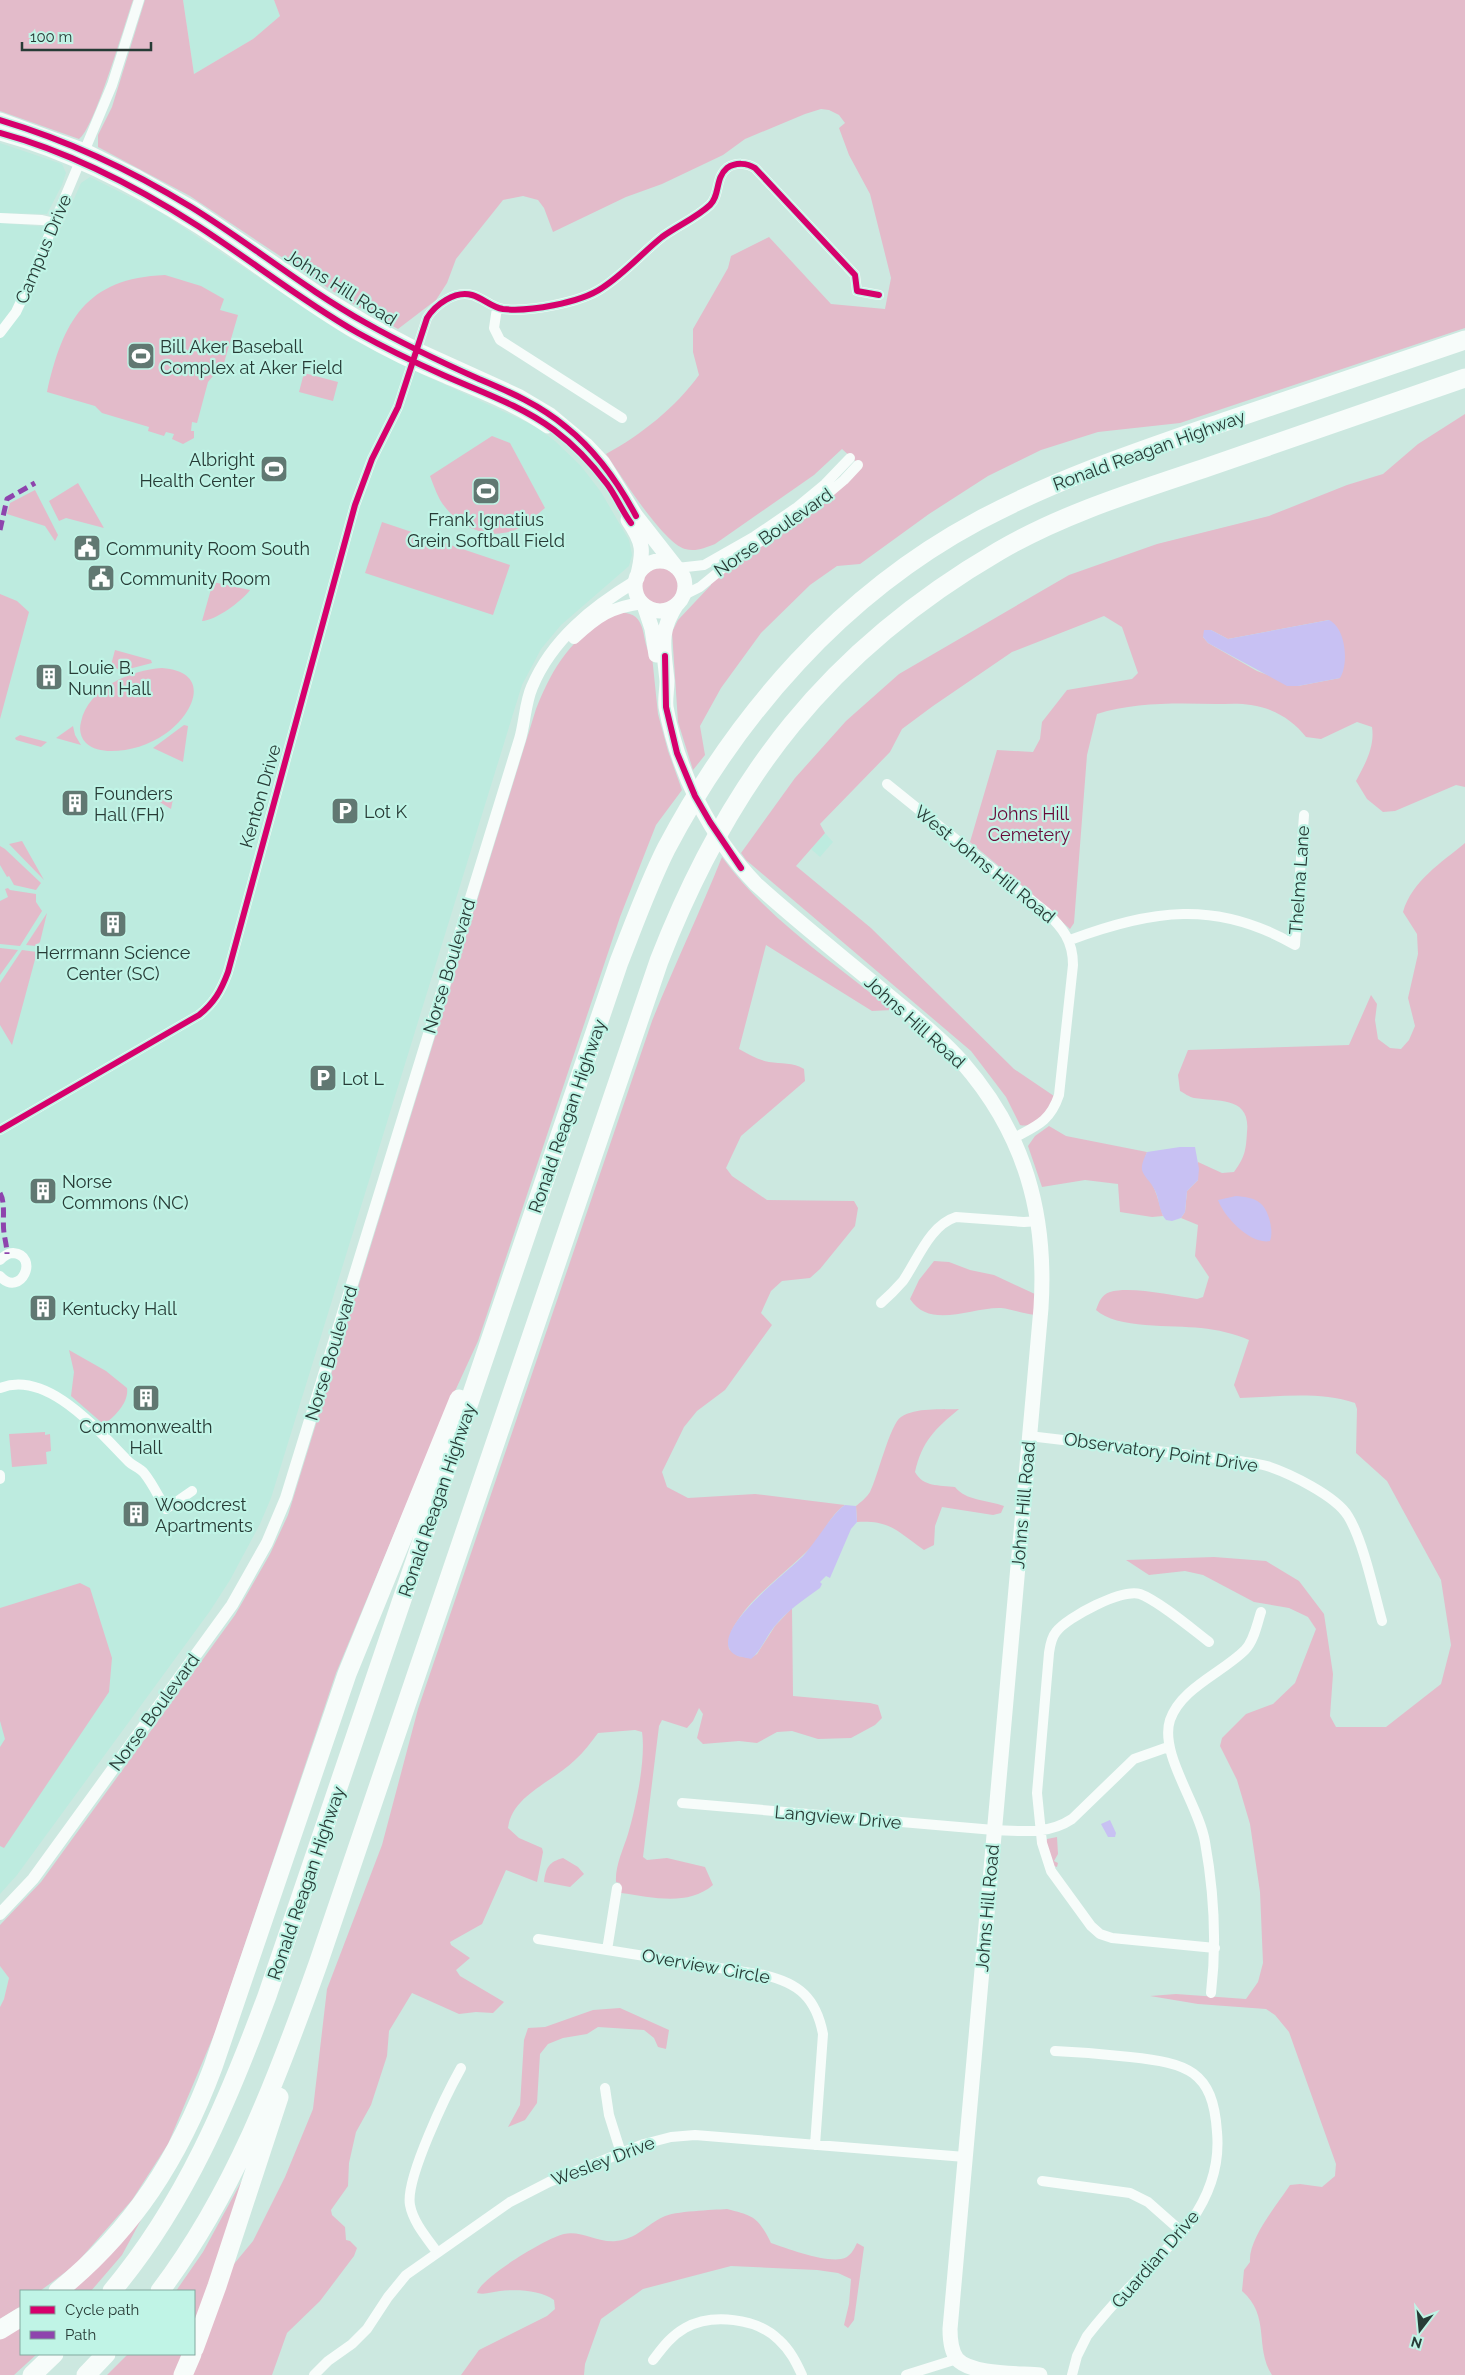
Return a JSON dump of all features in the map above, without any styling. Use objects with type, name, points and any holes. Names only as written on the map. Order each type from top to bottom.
[{"type":"highway","name":"Ronald Reagan Highway","points":[[113,2290],[158,2230],[187,2182],[226,2104],[244,2059],[619,962],[638,912],[665,852],[706,778],[734,737],[800,659],[851,610],[899,570],[976,522],[1018,500],[1108,462],[1465,340]]},
{"type":"highway","name":"Ronald Reagan Highway","points":[[161,2290],[196,2240],[245,2151],[294,2032],[659,960],[677,914],[709,848],[749,781],[786,730],[820,692],[880,633],[928,596],[1000,550],[1065,518],[1465,378]]},
{"type":"highway","points":[[59,2290],[114,2240],[146,2199],[173,2157],[194,2114],[216,2058],[357,1646],[461,1394],[494,1331]]},
{"type":"highway","points":[[195,2346],[273,2120],[294,2032]]},
{"type":"highway","points":[[0,2330],[20,2318]]},
{"type":"highway","points":[[32,2375],[53,2355]]},
{"type":"highway","points":[[86,2375],[105,2355]]},
{"type":"highway","points":[[183,2375],[192,2355]]},
{"type":"main road","name":"Johns Hill Road","points":[[0,120],[83,157],[174,211],[313,306],[359,333],[518,396],[566,427],[603,463],[636,516],[677,567]]},
{"type":"main road","name":"Johns Hill Road","points":[[0,133],[83,157]]},
{"type":"main road","name":"Johns Hill Road","points":[[415,355],[524,411],[574,446],[607,484],[638,534],[643,552],[637,579]]},
{"type":"main road","points":[[662,561],[677,567],[684,580],[680,600],[664,610],[650,608],[644,604],[636,592],[637,579],[646,565],[662,561]]},
{"type":"main road","name":"Johns Hill Road","points":[[680,600],[668,618],[664,631],[666,700],[673,739],[695,796],[722,841],[742,868],[777,902],[950,1049],[986,1093],[1012,1139],[1030,1183],[1039,1221],[1042,1248],[1042,1283],[950,2329],[950,2342],[957,2359]]},
{"type":"main road","name":"Johns Hill Road","points":[[644,604],[652,629],[659,687],[666,700]]},
{"type":"main road","points":[[957,2359],[968,2366],[989,2371],[1040,2375]]},
{"type":"street","name":"Campus Drive","points":[[0,333],[13,316],[24,296],[83,157],[112,85],[139,0]]},
{"type":"street","points":[[622,418],[500,340],[494,328],[497,308],[504,309],[572,302],[600,289],[663,236],[711,204],[723,173],[727,168],[740,164],[750,165],[755,168],[855,275],[857,291],[879,295]]},
{"type":"street","points":[[0,218],[42,220],[55,223]]},
{"type":"street","name":"Kenton Drive","points":[[0,1130],[198,1016],[211,1006],[220,992],[228,972],[355,505],[372,459],[398,407],[428,318],[436,307],[445,301],[465,294],[472,295],[497,308]]},
{"type":"street","name":"Norse Boulevard","points":[[677,567],[704,565],[755,536],[796,508],[854,462],[844,480],[805,514],[739,555],[680,600]]},
{"type":"street","name":"Norse Boulevard","points":[[524,723],[526,702],[548,656],[564,636],[581,620],[637,579]]},
{"type":"street","name":"Norse Boulevard","points":[[0,1914],[33,1878],[228,1611],[248,1579],[286,1498],[524,723],[555,660],[572,640],[612,610],[622,606],[644,604]]},
{"type":"street","name":"West Johns Hill Road","points":[[886,784],[1046,912],[1057,922],[1070,940],[1073,952],[1073,965],[1059,1095],[1052,1112],[1045,1121],[1012,1139]]},
{"type":"street","name":"Thelma Lane","points":[[1070,940],[1156,916],[1201,913],[1245,922],[1295,945],[1304,815]]},
{"type":"street","points":[[881,1303],[894,1292],[928,1241],[947,1220],[956,1216],[1024,1222],[1039,1221]]},
{"type":"street","points":[[0,1260],[8,1254],[16,1254],[24,1258],[27,1267],[25,1276],[17,1282],[8,1282],[0,1276]]},
{"type":"street","points":[[0,1388],[16,1383],[30,1384],[65,1402],[87,1419],[131,1464],[143,1471],[166,1509],[192,1491]]},
{"type":"street","name":"Observatory Point Drive","points":[[1029,1436],[1233,1460],[1268,1467],[1284,1474],[1334,1501],[1348,1517],[1355,1532],[1382,1621]]},
{"type":"street","points":[[1210,1642],[1147,1597],[1133,1592],[1127,1592],[1062,1624],[1052,1638],[1049,1653],[1037,1793],[1044,1855],[1050,1871],[1091,1926],[1100,1934],[1112,1938],[1215,1948]]},
{"type":"street","points":[[1212,1993],[1216,1929],[1205,1841],[1196,1812],[1168,1747],[1170,1721],[1176,1706],[1244,1650],[1252,1637],[1261,1612]]},
{"type":"street","name":"Langview Drive","points":[[682,1803],[994,1830],[1041,1831],[1064,1824],[1072,1819],[1134,1759],[1168,1747]]},
{"type":"street","points":[[607,1950],[617,1888]]},
{"type":"street","name":"Overview Circle","points":[[538,1939],[764,1974],[786,1981],[801,1991],[813,2005],[822,2034],[815,2145]]},
{"type":"street","name":"Guardian Drive","points":[[1055,2051],[1162,2060],[1177,2064],[1190,2071],[1205,2086],[1213,2100],[1216,2119],[1217,2159],[1206,2199],[1182,2232],[1087,2336],[1077,2356],[1072,2375]]},
{"type":"street","points":[[437,2252],[412,2214],[410,2191],[440,2107],[461,2068]]},
{"type":"street","points":[[604,2088],[609,2115],[621,2153]]},
{"type":"street","name":"Wesley Drive","points":[[314,2375],[328,2361],[362,2335],[401,2280],[437,2252],[510,2202],[535,2188],[663,2138],[695,2135],[965,2157]]},
{"type":"street","points":[[1042,2181],[1130,2193],[1148,2202],[1182,2232]]},
{"type":"street","points":[[653,2360],[668,2340],[686,2327],[710,2320],[728,2321],[750,2324],[772,2334],[787,2348],[802,2375]]},
{"type":"street","points":[[906,2375],[957,2359]]},
{"type":"shaded area","points":[[183,0],[274,0],[280,16],[253,39],[194,74]]},
{"type":"shaded area","points":[[0,143],[62,164],[66,173],[47,214],[0,213]]},
{"type":"shaded area","points":[[90,177],[160,212],[350,338],[426,376],[535,426],[555,441],[581,466],[601,492],[629,540],[632,555],[629,566],[561,625],[541,649],[522,685],[271,1498],[260,1524],[230,1580],[210,1611],[17,1875],[0,1894],[0,223],[61,228],[81,183]]},
{"type":"shaded area","points":[[1329,620],[1335,624],[1342,638],[1345,656],[1343,672],[1340,678],[1298,686],[1287,686],[1208,643],[1203,637],[1204,630],[1211,630],[1228,639]]},
{"type":"shaded area","points":[[825,833],[833,842],[820,857],[811,849]]},
{"type":"shaded area","points":[[1180,1147],[1195,1147],[1199,1169],[1198,1180],[1187,1191],[1185,1212],[1181,1218],[1172,1221],[1166,1220],[1163,1216],[1157,1195],[1142,1170],[1142,1165],[1147,1152]]},
{"type":"shaded area","points":[[1236,1196],[1254,1200],[1263,1206],[1271,1226],[1270,1241],[1255,1239],[1239,1228],[1226,1214],[1218,1200]]},
{"type":"shaded area","points":[[845,1505],[856,1506],[857,1522],[851,1529],[830,1578],[826,1576],[820,1582],[822,1584],[820,1588],[779,1621],[751,1659],[734,1654],[730,1650],[728,1640],[733,1627],[756,1600],[804,1555],[835,1514]]},
{"type":"shaded area","points":[[1110,1820],[1116,1833],[1115,1837],[1108,1837],[1101,1824]]},
{"type":"shaded area","points":[[0,1966],[9,1978],[0,2007]]},
{"type":"green space","points":[[0,0],[133,0],[101,97],[93,117],[79,139],[0,111]]},
{"type":"green space","points":[[145,0],[183,0],[194,74],[253,39],[280,16],[274,0],[1465,0],[1465,328],[1180,423],[1098,432],[1041,450],[988,476],[929,514],[860,564],[837,566],[810,585],[761,633],[721,688],[700,726],[705,755],[693,770],[678,722],[672,632],[678,620],[711,585],[710,582],[862,467],[842,449],[814,475],[715,544],[693,550],[685,549],[676,544],[665,534],[642,507],[606,454],[645,429],[669,409],[699,375],[693,352],[693,329],[728,268],[731,256],[769,237],[831,304],[885,309],[891,278],[870,194],[849,155],[839,128],[845,123],[839,115],[829,110],[821,109],[805,114],[745,139],[723,155],[662,184],[626,197],[553,232],[544,208],[538,200],[523,196],[503,200],[456,259],[447,283],[436,300],[398,329],[349,302],[190,196],[98,147],[98,135],[112,107]]},
{"type":"green space","name":"Bill Aker Baseball Complex at Aker Field","points":[[165,275],[201,286],[224,299],[220,310],[238,315],[224,363],[208,382],[197,423],[192,422],[191,431],[194,431],[194,438],[183,444],[172,439],[174,434],[166,432],[164,436],[148,431],[149,427],[102,413],[95,406],[47,392],[61,344],[82,308],[97,295],[115,285],[138,278]]},
{"type":"green space","points":[[304,373],[338,382],[333,401],[299,392]]},
{"type":"green space","name":"Johns Hill Cemetery","points":[[1465,414],[1465,787],[1456,785],[1395,811],[1383,812],[1367,799],[1356,781],[1368,755],[1373,734],[1372,727],[1357,722],[1321,739],[1306,737],[1289,720],[1275,712],[1247,704],[1186,703],[1141,705],[1097,714],[1087,755],[1074,923],[1070,929],[970,842],[997,750],[1033,752],[1040,739],[1042,722],[1067,690],[1132,679],[1138,673],[1122,627],[1104,616],[1012,652],[902,729],[890,752],[820,824],[825,833],[796,866],[871,928],[1014,1069],[1054,1096],[1049,1107],[1037,1121],[1032,1124],[1020,1125],[1006,1097],[971,1051],[746,860],[741,853],[795,778],[846,721],[899,674],[1069,575],[1157,544],[1269,516],[1347,485],[1383,474],[1418,444]],"holes":[[[1329,620],[1340,678],[1298,686],[1257,671],[1208,643],[1203,637],[1211,630],[1228,639]]]},
{"type":"green space","name":"Frank Ignatius Grein Softball Field","points":[[492,436],[510,443],[545,508],[521,527],[500,533],[480,531],[461,522],[452,515],[436,492],[430,476]]},
{"type":"green space","points":[[78,483],[104,528],[66,518],[59,521],[49,501]]},
{"type":"green space","points":[[35,490],[58,535],[55,541],[45,526],[7,514],[10,503]]},
{"type":"green space","points":[[382,522],[510,565],[493,615],[365,573]]},
{"type":"green space","points":[[660,568],[672,574],[678,586],[672,598],[660,604],[648,598],[642,586],[648,574]]},
{"type":"green space","points":[[213,582],[250,590],[228,610],[214,618],[202,621]]},
{"type":"green space","points":[[0,594],[17,601],[29,612],[0,719]]},
{"type":"green space","points":[[613,613],[624,613],[636,617],[642,627],[646,646],[652,656],[658,714],[668,751],[682,790],[656,825],[620,917],[478,1341],[439,1426],[336,1673],[216,2030],[168,2144],[132,2200],[75,2265],[41,2290],[20,2290],[20,2307],[0,2319],[0,2007],[9,1978],[0,1966],[0,1925],[41,1882],[235,1615],[270,1554],[288,1515],[536,709],[557,666],[575,643]]},
{"type":"green space","points":[[115,650],[151,660],[152,663],[121,671],[111,665]]},
{"type":"green space","points":[[162,668],[178,671],[188,677],[193,685],[194,695],[190,705],[184,716],[175,726],[152,741],[139,747],[125,750],[101,750],[91,747],[84,741],[81,736],[80,725],[85,710],[102,690],[112,683],[137,672]]},
{"type":"green space","points":[[184,725],[188,726],[183,762],[153,748]]},
{"type":"green space","points":[[73,726],[75,735],[81,745],[56,738]]},
{"type":"green space","points":[[20,735],[47,742],[41,747],[16,740],[15,738]]},
{"type":"green space","points":[[174,794],[171,809],[150,796],[150,795]]},
{"type":"green space","points":[[22,841],[44,880],[9,844]]},
{"type":"green space","points":[[1465,843],[1465,2375],[1272,2375],[1264,2354],[1256,2311],[1251,2301],[1242,2291],[1244,2270],[1250,2262],[1258,2233],[1290,2185],[1300,2184],[1322,2187],[1335,2176],[1336,2164],[1289,2032],[1275,2015],[1266,2009],[1198,2004],[1150,1996],[1176,1994],[1246,1999],[1258,1982],[1263,1963],[1260,1892],[1250,1824],[1237,1780],[1220,1746],[1222,1738],[1246,1714],[1273,1704],[1295,1683],[1316,1629],[1308,1617],[1289,1608],[1254,1602],[1203,1575],[1185,1571],[1149,1575],[1126,1560],[1214,1557],[1266,1561],[1299,1581],[1324,1614],[1333,1674],[1330,1716],[1336,1727],[1386,1727],[1441,1684],[1451,1645],[1441,1580],[1387,1481],[1356,1453],[1357,1409],[1355,1403],[1341,1399],[1313,1396],[1240,1398],[1234,1385],[1249,1340],[1207,1329],[1131,1323],[1105,1316],[1096,1310],[1104,1295],[1119,1290],[1153,1292],[1197,1299],[1203,1297],[1209,1277],[1195,1256],[1198,1225],[1181,1218],[1185,1212],[1187,1191],[1198,1180],[1198,1162],[1222,1173],[1234,1172],[1241,1162],[1245,1149],[1247,1120],[1244,1112],[1238,1106],[1222,1101],[1194,1098],[1180,1091],[1178,1075],[1188,1050],[1349,1045],[1371,995],[1377,1004],[1375,1020],[1378,1039],[1390,1048],[1401,1049],[1409,1040],[1415,1026],[1408,998],[1418,954],[1417,934],[1403,912],[1413,891],[1428,873]]},
{"type":"green space","points":[[0,846],[41,883],[36,890],[14,885],[9,876],[7,877],[0,865]]},
{"type":"green space","points":[[722,857],[739,879],[779,919],[892,1010],[872,1011],[766,945],[739,1049],[765,1061],[800,1067],[804,1069],[805,1081],[741,1136],[726,1168],[732,1176],[767,1200],[854,1201],[858,1208],[855,1226],[820,1269],[810,1278],[782,1281],[771,1291],[761,1313],[772,1325],[725,1390],[697,1411],[684,1427],[662,1472],[667,1487],[688,1498],[755,1494],[845,1505],[832,1518],[814,1544],[747,1607],[731,1632],[729,1649],[738,1656],[751,1658],[757,1654],[775,1626],[792,1608],[793,1696],[870,1703],[878,1705],[882,1718],[875,1725],[851,1738],[818,1739],[792,1731],[777,1732],[757,1743],[739,1741],[703,1744],[697,1738],[703,1714],[699,1708],[693,1721],[687,1728],[662,1720],[659,1726],[643,1857],[647,1860],[667,1858],[705,1867],[713,1885],[703,1892],[692,1896],[669,1899],[621,1893],[620,1883],[616,1882],[618,1864],[631,1823],[640,1783],[643,1756],[642,1732],[635,1730],[598,1733],[575,1760],[525,1798],[511,1817],[508,1828],[519,1838],[542,1848],[543,1852],[537,1882],[506,1870],[482,1924],[450,1942],[451,1945],[470,1958],[456,1970],[460,1976],[504,2002],[493,2013],[459,2014],[412,1993],[389,2031],[387,2056],[371,2105],[356,2132],[349,2163],[348,2186],[331,2210],[332,2215],[345,2227],[346,2240],[350,2241],[357,2248],[354,2256],[320,2301],[287,2333],[272,2375],[191,2375],[229,2270],[253,2241],[285,2177],[313,2109],[327,1989],[382,1845],[418,1709],[652,1021]]},
{"type":"green space","points":[[8,888],[10,890],[36,894],[36,902],[42,911],[20,946],[0,944],[0,901],[8,897],[5,889]]},
{"type":"green space","points":[[47,913],[40,942],[36,946],[26,945]]},
{"type":"green space","points":[[0,948],[18,950],[0,975]]},
{"type":"green space","points":[[22,950],[37,952],[12,1045],[0,1025],[0,983]]},
{"type":"green space","points":[[1049,1126],[1066,1136],[1147,1152],[1144,1172],[1155,1191],[1163,1216],[1152,1217],[1120,1212],[1118,1184],[1085,1180],[1042,1187],[1028,1146],[1035,1136]]},
{"type":"green space","points":[[934,1261],[949,1262],[970,1270],[994,1275],[1037,1295],[1035,1315],[1001,1308],[940,1315],[928,1313],[918,1308],[910,1299],[919,1280]]},
{"type":"green space","points":[[69,1350],[106,1371],[127,1388],[124,1403],[118,1412],[106,1423],[101,1422],[71,1396],[74,1372]]},
{"type":"green space","points":[[959,1409],[931,1436],[921,1452],[915,1472],[918,1477],[927,1483],[955,1487],[971,1498],[1004,1506],[1001,1513],[993,1515],[942,1507],[935,1526],[934,1545],[924,1550],[894,1528],[878,1523],[857,1522],[856,1506],[870,1492],[888,1440],[901,1417],[914,1412]]},
{"type":"green space","points":[[45,1432],[45,1435],[50,1434],[51,1451],[46,1452],[47,1464],[12,1467],[9,1434]]},
{"type":"green space","points":[[80,1583],[90,1588],[112,1658],[109,1692],[4,1848],[0,1846],[0,1747],[5,1739],[0,1721],[0,1608]]},
{"type":"green space","points":[[1057,1837],[1058,1854],[1054,1861],[1058,1863],[1057,1867],[1054,1866],[1046,1843],[1047,1839]]},
{"type":"green space","points":[[563,1858],[578,1867],[584,1874],[570,1887],[544,1882],[546,1872],[551,1863]]},
{"type":"green space","points":[[620,2008],[669,2030],[666,2049],[658,2047],[654,2038],[644,2030],[598,2027],[587,2034],[563,2038],[548,2044],[540,2054],[537,2103],[525,2120],[508,2127],[520,2105],[524,2040],[528,2028],[545,2027],[593,2010]]},
{"type":"green space","points":[[257,2153],[195,2331],[195,2290],[177,2290],[203,2252]]},
{"type":"green space","points":[[154,2196],[122,2255],[92,2290],[66,2290]]},
{"type":"green space","points":[[727,2209],[754,2219],[771,2243],[806,2254],[825,2259],[841,2259],[849,2255],[857,2243],[864,2247],[854,2320],[848,2328],[844,2325],[849,2304],[851,2279],[838,2273],[817,2270],[731,2266],[643,2289],[601,2319],[585,2364],[584,2375],[461,2375],[479,2350],[547,2316],[555,2309],[554,2300],[536,2292],[514,2290],[486,2294],[477,2293],[481,2286],[490,2278],[516,2259],[544,2242],[564,2234],[577,2234],[609,2241],[623,2240],[630,2238],[668,2215]]},
{"type":"green space","points":[[20,2323],[20,2355],[36,2355],[14,2375],[0,2375],[0,2335]]},
{"type":"green space","points":[[127,2355],[186,2355],[176,2375],[107,2375]]},
{"type":"marked path","points":[[0,530],[7,499],[35,483]]},
{"type":"marked path","points":[[0,1193],[3,1202],[7,1254]]},
{"type":"cycle path","points":[[0,120],[50,137],[122,168],[168,193],[213,221],[343,310],[394,338],[513,394],[546,412],[577,436],[597,457],[622,491],[636,516]]},
{"type":"cycle path","points":[[0,133],[77,160],[127,184],[198,226],[317,308],[358,333],[421,365],[514,406],[541,421],[569,442],[589,462],[610,489],[631,523]]},
{"type":"cycle path","points":[[0,1130],[199,1015],[209,1006],[220,991],[228,972],[355,505],[372,459],[398,407],[427,318],[435,308],[452,297],[466,294],[476,296],[499,308],[514,310],[540,308],[568,302],[592,293],[618,276],[662,237],[710,205],[715,197],[723,172],[730,166],[741,164],[755,168],[855,275],[857,291],[879,295]]},
{"type":"cycle path","points":[[665,656],[666,707],[677,753],[695,796],[741,868]]},
{"type":"place","name":"Bill Aker Baseball Complex at Aker Field","points":[[141,356]]},
{"type":"place","name":"Albright Health Center","points":[[274,469]]},
{"type":"place","name":"Frank Ignatius Grein Softball Field","points":[[486,491]]},
{"type":"place","name":"Community Room South","points":[[87,548]]},
{"type":"place","name":"Community Room","points":[[101,578]]},
{"type":"place","name":"Louie B. Nunn Hall","points":[[49,677]]},
{"type":"place","name":"Founders Hall (FH)","points":[[75,803]]},
{"type":"place","name":"Lot K","points":[[345,811]]},
{"type":"place","name":"Herrmann Science Center (SC)","points":[[113,924]]},
{"type":"place","name":"Lot L","points":[[323,1078]]},
{"type":"place","name":"Norse Commons (NC)","points":[[43,1191]]},
{"type":"place","name":"Kentucky Hall","points":[[43,1308]]},
{"type":"place","name":"Commonwealth Hall","points":[[146,1398]]},
{"type":"place","name":"Woodcrest Apartments","points":[[136,1514]]}]
